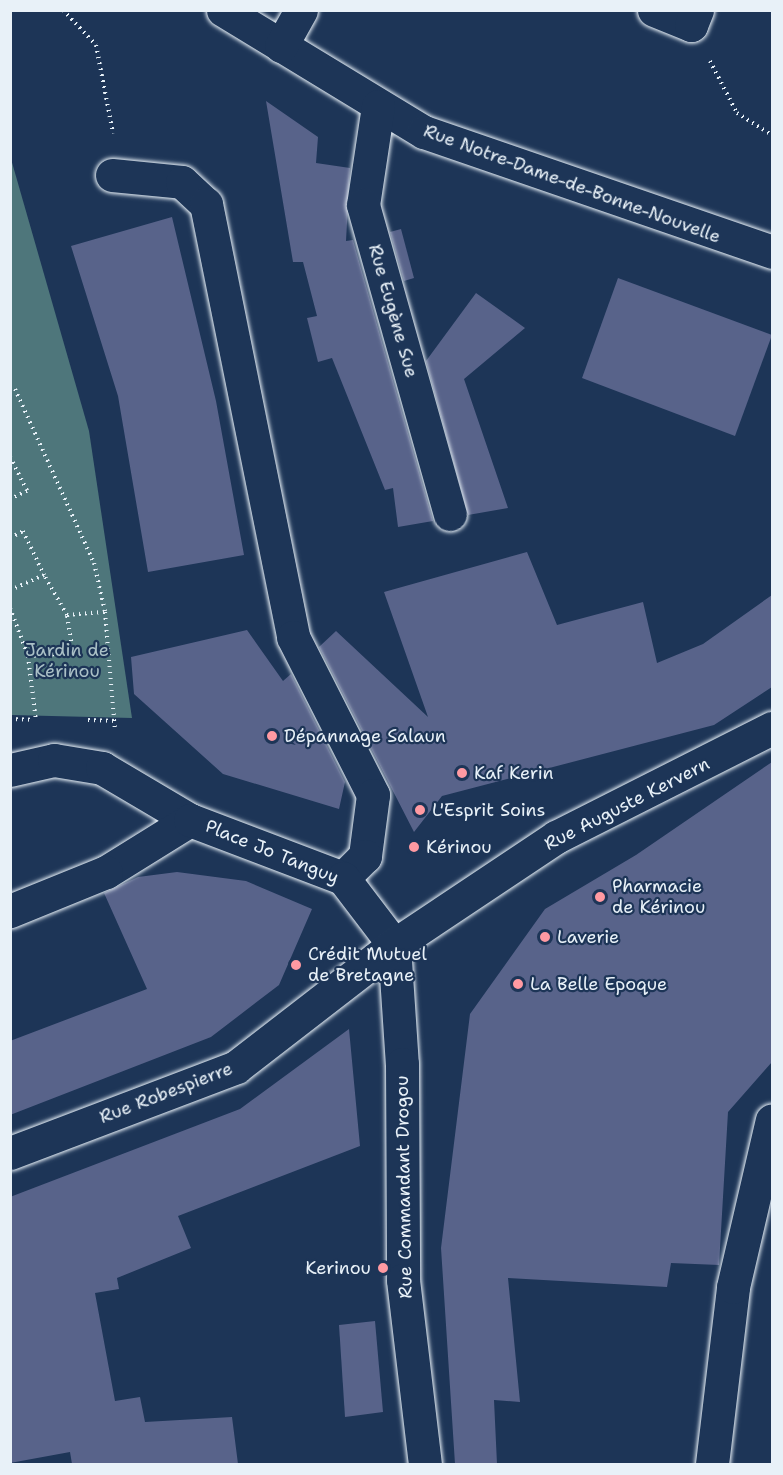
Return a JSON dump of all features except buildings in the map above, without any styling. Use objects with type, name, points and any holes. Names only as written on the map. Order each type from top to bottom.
[{"type":"street","name":"Rue Notre-Dame-de-Bonne-Nouvelle","points":[[222,10],[424,132],[772,252]]},
{"type":"street","points":[[281,46],[301,10]]},
{"type":"street","points":[[654,10],[694,18]]},
{"type":"street","name":"Rue Eugène Sue","points":[[378,106],[363,205],[450,514]]},
{"type":"street","points":[[112,175],[182,182],[206,204],[293,637],[373,795],[365,856],[343,878]]},
{"type":"street","name":"Rue Auguste Kervern","points":[[394,945],[556,837],[772,728]]},
{"type":"street","name":"Place Jo Tanguy","points":[[10,770],[54,760],[102,768],[190,820],[343,878],[394,945]]},
{"type":"street","name":"Place Jo Tanguy","points":[[10,911],[106,872],[190,820]]},
{"type":"street","name":"Rue Robespierre","points":[[10,1153],[236,1067],[394,945]]},
{"type":"street","name":"Rue Commandant Drogou","points":[[394,945],[402,1064],[403,1280],[425,1464]]},
{"type":"street","points":[[712,1464],[733,1287],[772,1120]]},
{"type":"path","points":[[63,10],[96,45],[108,117]]},
{"type":"path","points":[[694,18],[737,113],[772,135]]},
{"type":"path","points":[[10,391],[15,389],[94,563],[105,612],[118,720],[102,768]]},
{"type":"path","points":[[10,457],[27,491],[10,499]]},
{"type":"path","points":[[10,538],[23,531],[44,575],[67,615],[73,653],[28,656]]},
{"type":"path","points":[[10,590],[44,575]]},
{"type":"path","points":[[10,608],[28,656],[36,720],[10,719]]},
{"type":"path","points":[[67,615],[105,612]]},
{"type":"green space","name":"Jardin de Kérinou","points":[[11,159],[89,431],[132,718],[11,715]]},
{"type":"place","name":"Dépannage Salaun","points":[[272,736]]},
{"type":"place","name":"Kaf Kerin","points":[[462,773]]},
{"type":"place","name":"L'Esprit Soins","points":[[420,810]]},
{"type":"place","name":"Kérinou","points":[[414,847]]},
{"type":"place","name":"Pharmacie de Kérinou","points":[[600,897]]},
{"type":"place","name":"Laverie","points":[[545,937]]},
{"type":"place","name":"Crédit Mutuel de Bretagne","points":[[296,965]]},
{"type":"place","name":"La Belle Epoque","points":[[518,984]]},
{"type":"place","name":"Kerinou","points":[[383,1268]]}]
